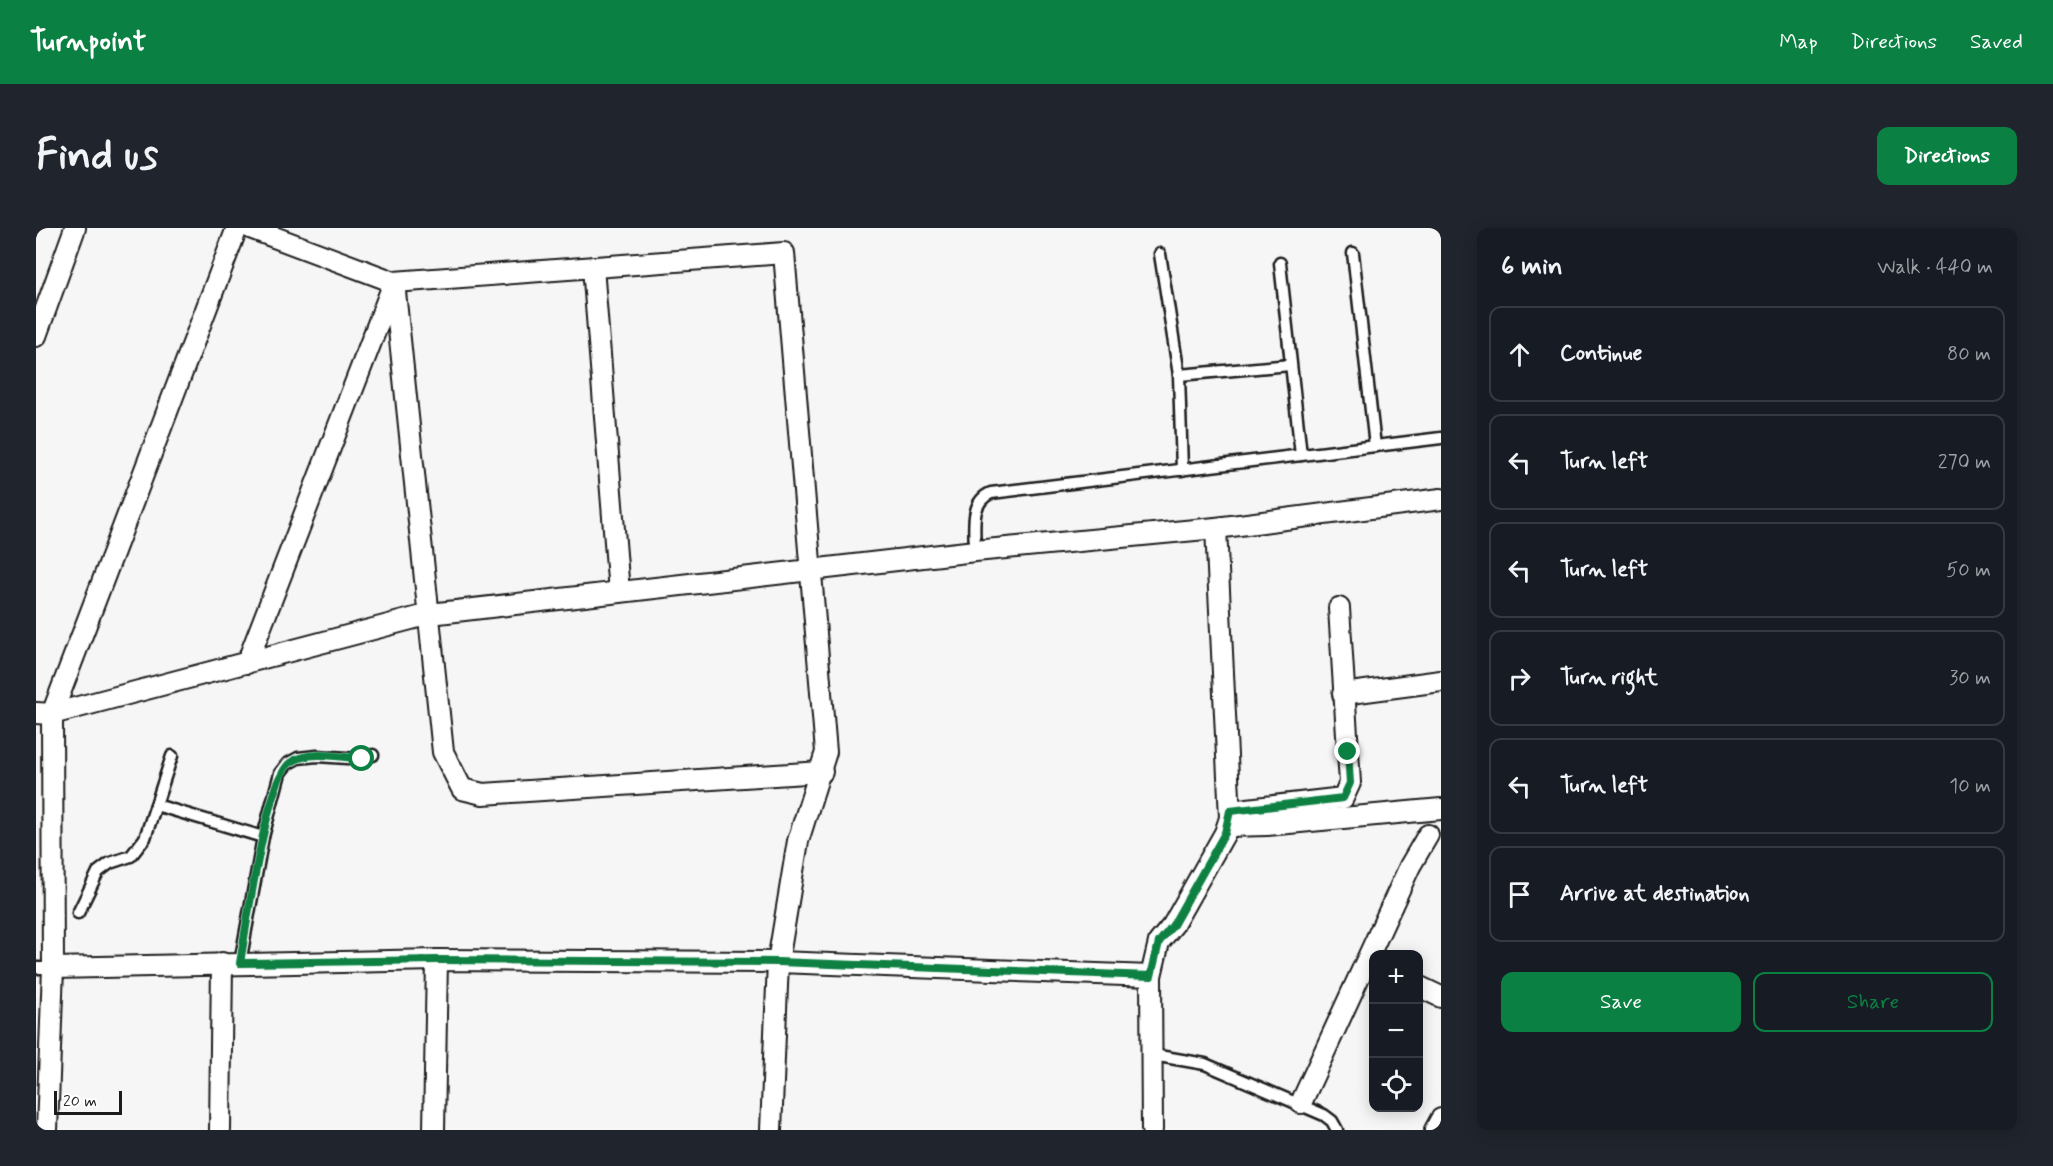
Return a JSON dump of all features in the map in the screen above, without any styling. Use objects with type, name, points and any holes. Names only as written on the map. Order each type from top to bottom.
[{"type":"street","points":[[36,336],[75,228]]},
{"type":"street","points":[[47,1130],[44,713],[237,228]]},
{"type":"street","points":[[250,228],[394,282],[784,253],[826,752],[822,772],[798,841],[778,962],[771,1130]]},
{"type":"street","points":[[593,267],[619,592]]},
{"type":"street","points":[[247,663],[394,282]]},
{"type":"street","points":[[394,282],[443,752],[462,789],[483,794],[822,772]]},
{"type":"street","points":[[44,713],[247,663],[430,614],[975,551],[1216,528],[1441,499]]},
{"type":"street","points":[[1152,1130],[1151,976],[1159,942],[1173,925],[1229,818],[1216,528]]},
{"type":"street","points":[[1229,818],[1343,798],[1350,783],[1339,608]]},
{"type":"street","points":[[1343,694],[1441,681]]},
{"type":"street","points":[[1229,818],[1267,825],[1441,809]]},
{"type":"street","points":[[1376,950],[1410,866],[1428,834]]},
{"type":"street","points":[[45,968],[437,960],[778,962],[1151,976]]},
{"type":"street","points":[[434,1130],[437,960]]},
{"type":"street","points":[[220,1130],[231,963]]},
{"type":"street","points":[[1301,1103],[1369,967]]},
{"type":"street","points":[[1423,988],[1441,997]]},
{"type":"street","points":[[1435,1130],[1441,1119]]},
{"type":"lane","points":[[1160,254],[1179,375],[1182,470]]},
{"type":"lane","points":[[1353,254],[1375,446]]},
{"type":"lane","points":[[1280,263],[1301,455]]},
{"type":"lane","points":[[1179,375],[1290,365]]},
{"type":"lane","points":[[975,551],[975,510],[979,501],[991,493],[1441,438]]},
{"type":"lane","points":[[78,913],[98,872],[110,863],[126,860],[145,838],[172,756]]},
{"type":"lane","points":[[231,963],[280,773],[298,758],[317,756],[362,759],[373,756]]},
{"type":"lane","points":[[156,805],[263,837]]},
{"type":"lane","points":[[1153,1055],[1205,1064],[1301,1103],[1324,1115],[1332,1121],[1337,1130]]},
{"type":"route","points":[[362,759],[317,756],[298,758],[280,773],[263,837],[240,963],[437,960],[778,962],[1151,976],[1159,942],[1173,925],[1198,877],[1225,833],[1230,811],[1343,798],[1350,783],[1348,752]]}]
